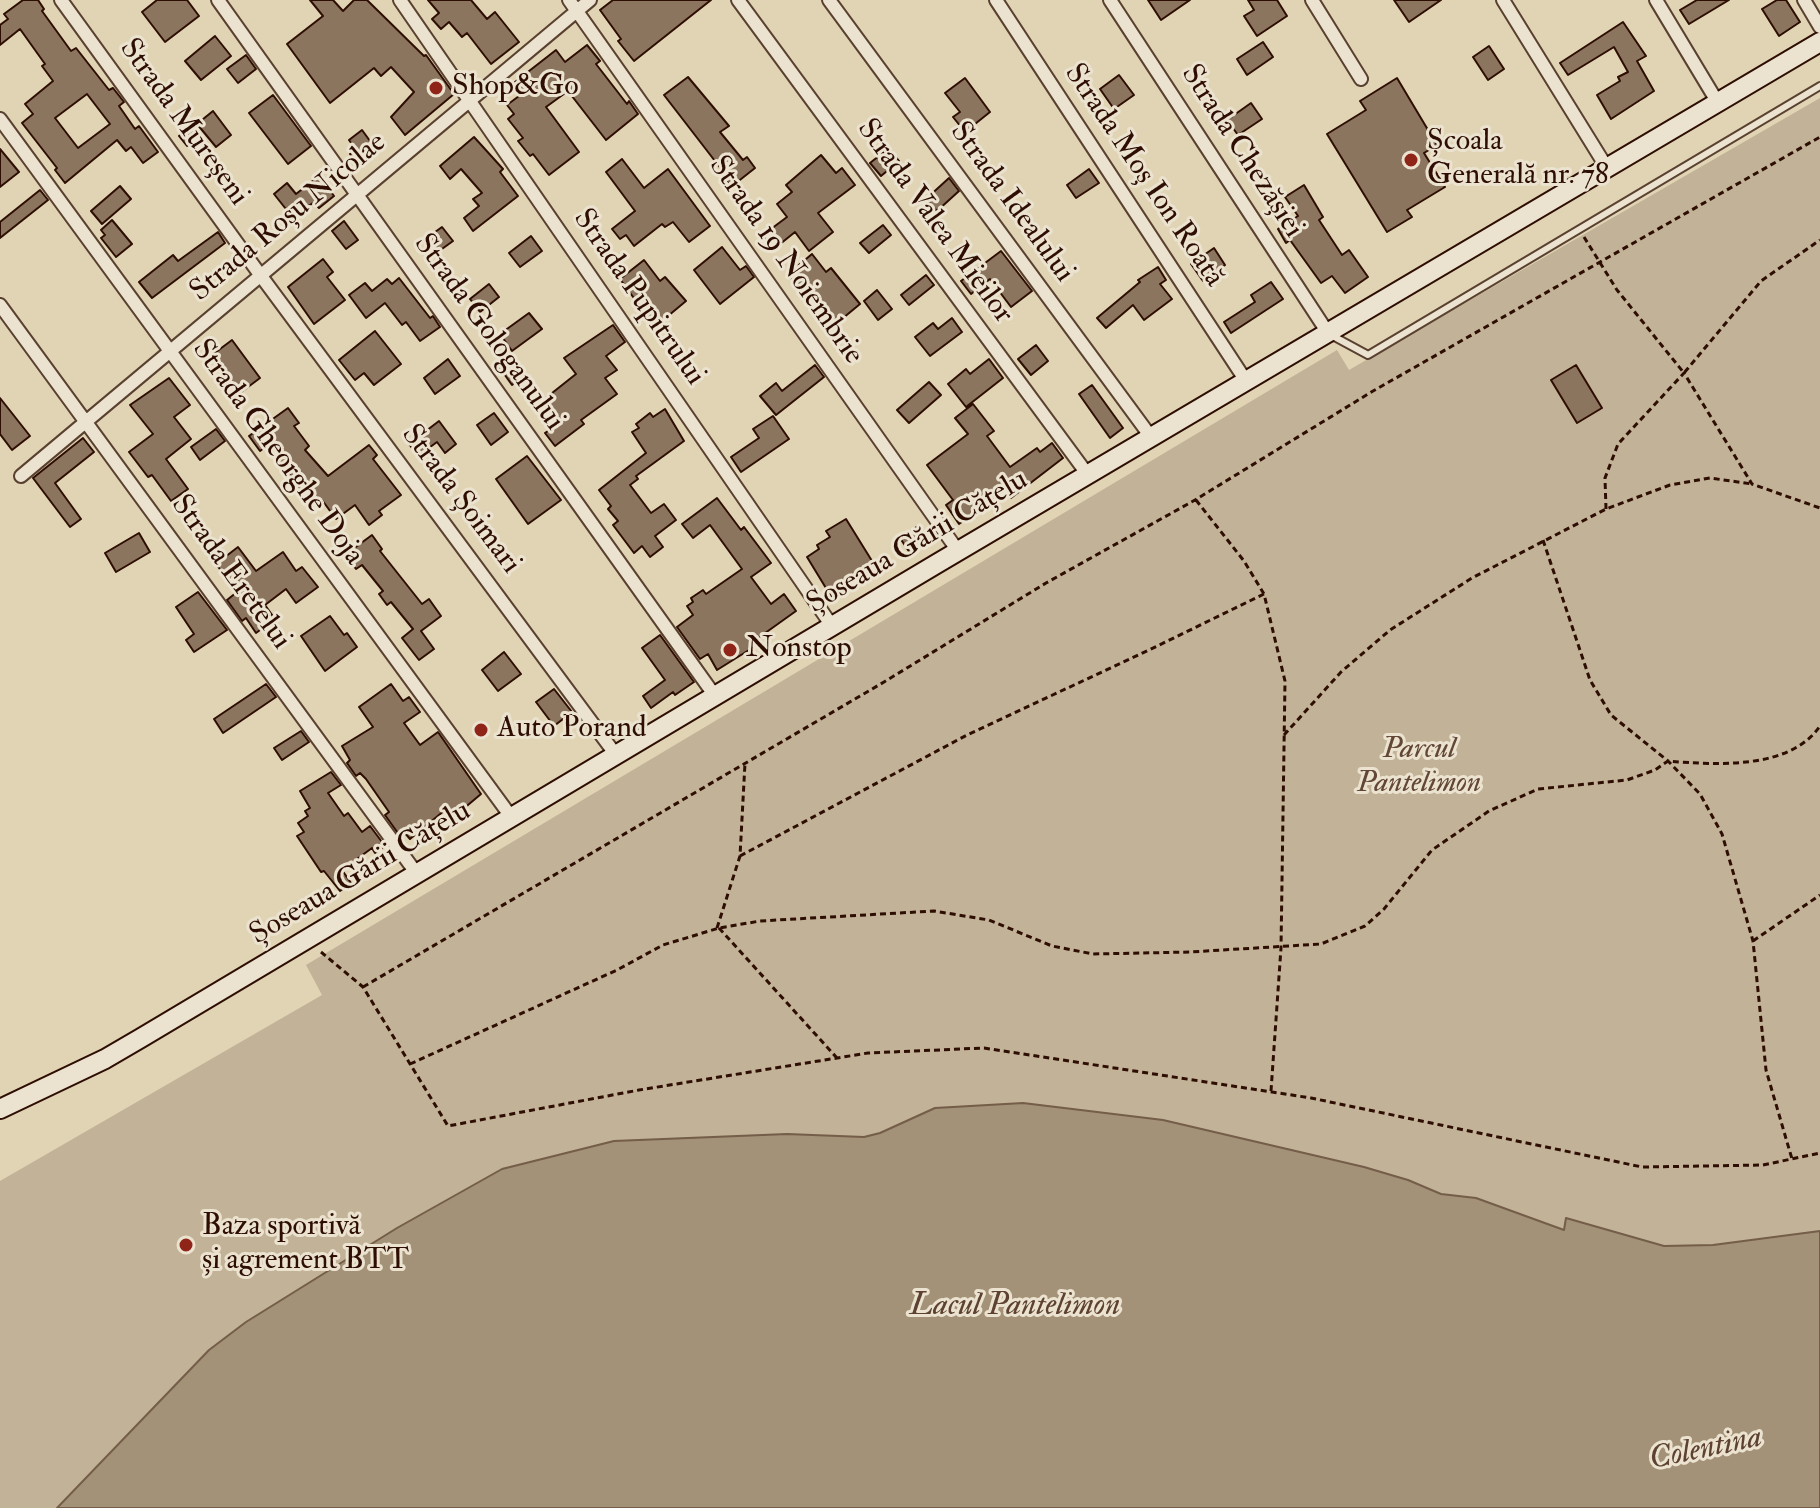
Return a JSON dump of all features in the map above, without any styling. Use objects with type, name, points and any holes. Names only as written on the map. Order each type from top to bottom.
[{"type":"main road","name":"Șoseaua Gării Cățelu","points":[[0,1109],[105,1059],[1820,42]]},
{"type":"street","name":"Strada Mureșeni","points":[[61,0],[261,276]]},
{"type":"street","name":"Strada Gologanului","points":[[218,0],[715,696]]},
{"type":"street","name":"Strada Pupitrului","points":[[400,0],[832,626]]},
{"type":"street","name":"Strada Roșu Nicolae","points":[[21,476],[470,100],[573,6],[590,0]]},
{"type":"street","name":"Strada Valea Mieilor","points":[[738,0],[1088,475]]},
{"type":"street","name":"Strada Idealului","points":[[829,0],[1151,437]]},
{"type":"street","name":"Strada Moș Ion Roată","points":[[996,0],[1246,381]]},
{"type":"street","name":"Strada Chezășiei","points":[[1110,0],[1328,333]]},
{"type":"street","points":[[1312,0],[1361,79]]},
{"type":"street","points":[[1503,0],[1607,168]]},
{"type":"street","points":[[1656,0],[1718,103]]},
{"type":"street","points":[[1804,0],[1820,27]]},
{"type":"street","name":"Strada 19 Noiembrie","points":[[573,6],[958,551]]},
{"type":"street","name":"Strada Gheorghe Doja","points":[[0,119],[512,818]]},
{"type":"street","name":"Strada Șoimari","points":[[261,276],[616,755]]},
{"type":"street","name":"Strada Eretelui","points":[[0,305],[417,874]]},
{"type":"lane","points":[[1328,333],[1368,355],[1820,86]]},
{"type":"path","points":[[363,987],[1046,583],[1195,500],[1373,391],[1820,137]]},
{"type":"path","points":[[1579,229],[1617,290],[1684,373],[1752,484]]},
{"type":"path","points":[[1606,509],[1605,478],[1618,444],[1684,373],[1761,281],[1820,240]]},
{"type":"path","points":[[1284,735],[1341,672],[1390,630],[1472,578],[1606,509],[1670,485],[1710,478],[1752,484],[1820,508]]},
{"type":"path","points":[[1195,500],[1244,561],[1264,594],[1285,681],[1281,948],[1271,1091]]},
{"type":"path","points":[[1543,540],[1590,680],[1611,715],[1668,761],[1700,794],[1722,834],[1753,941],[1766,1070],[1792,1159]]},
{"type":"path","points":[[740,856],[967,735],[1264,594]]},
{"type":"path","points":[[410,1064],[617,970],[663,945],[760,921],[934,911],[989,920],[1052,946],[1093,954],[1321,944],[1365,926],[1384,909],[1432,850],[1489,811],[1538,789],[1627,780],[1655,770],[1668,761],[1713,765],[1757,760],[1795,750],[1820,726]]},
{"type":"path","points":[[718,929],[740,856],[745,763]]},
{"type":"path","points":[[1753,941],[1820,895]]},
{"type":"path","points":[[718,929],[837,1058]]},
{"type":"path","points":[[306,939],[363,987],[448,1126],[639,1090],[868,1053],[984,1048],[1311,1098],[1642,1167],[1763,1165],[1820,1153]]},
{"type":"green space","name":"Parcul Pantelimon","points":[[1820,98],[1820,1231],[1713,1245],[1664,1246],[1567,1218],[1564,1230],[1476,1198],[1441,1194],[1408,1180],[935,1108],[864,1137],[787,1134],[445,1203],[397,1228],[246,1322],[209,1350],[57,1508],[0,1508],[0,1181],[322,995],[306,965],[1337,350],[1349,370]]},
{"type":"water","name":"Lacul Pantelimon","points":[[1023,1103],[1163,1120],[1364,1167],[1441,1194],[1476,1198],[1564,1230],[1566,1218],[1664,1246],[1713,1245],[1820,1231],[1820,1508],[57,1508],[209,1350],[246,1322],[397,1228],[502,1169],[614,1141],[787,1134],[864,1137],[935,1108]]},
{"type":"building","points":[[23,0],[38,0],[44,9],[42,11],[71,51],[76,48],[109,90],[113,88],[124,102],[119,106],[135,129],[139,126],[158,152],[143,163],[131,147],[126,151],[117,140],[65,183],[22,123],[33,114],[25,104],[53,81],[20,29],[0,45],[0,25],[8,19],[4,14]],"holes":[[[87,94],[110,124],[78,148],[55,118]]]},
{"type":"building","points":[[157,0],[187,0],[199,16],[165,42],[142,12]]},
{"type":"building","points":[[310,0],[333,0],[343,11],[354,0],[367,0],[426,55],[454,94],[405,135],[391,117],[414,92],[391,67],[381,76],[374,68],[330,103],[287,44],[323,16]]},
{"type":"building","points":[[428,0],[471,0],[487,19],[495,12],[519,42],[491,64],[467,33],[462,37],[449,22],[441,29],[432,19],[439,13]]},
{"type":"building","points":[[613,0],[711,0],[634,61],[600,10]]},
{"type":"building","points":[[1148,0],[1190,0],[1161,20]]},
{"type":"building","points":[[1248,0],[1277,0],[1287,16],[1257,36],[1244,16],[1254,10]]},
{"type":"building","points":[[1394,0],[1441,0],[1409,22]]},
{"type":"building","points":[[1697,0],[1729,0],[1689,24],[1680,10]]},
{"type":"building","points":[[1777,0],[1786,0],[1800,22],[1779,36],[1762,9]]},
{"type":"building","points":[[1623,22],[1646,56],[1637,61],[1654,91],[1611,119],[1597,95],[1620,81],[1618,77],[1628,72],[1614,47],[1568,75],[1560,63]]},
{"type":"building","points":[[215,36],[231,56],[201,80],[185,61]]},
{"type":"building","points":[[1263,42],[1273,57],[1247,75],[1237,59]]},
{"type":"building","points":[[587,45],[600,61],[596,64],[638,114],[606,140],[568,91],[546,107],[579,152],[549,175],[518,141],[523,138],[508,119],[514,114],[507,105],[523,93],[515,82],[556,50],[565,62]]},
{"type":"building","points":[[1489,46],[1504,69],[1488,80],[1473,57]]},
{"type":"building","points":[[246,55],[256,69],[238,83],[227,69]]},
{"type":"building","points":[[1119,75],[1134,95],[1114,109],[1100,89]]},
{"type":"building","points":[[688,77],[729,126],[720,132],[743,160],[747,157],[755,168],[731,187],[723,176],[725,174],[664,95]]},
{"type":"building","points":[[965,78],[990,112],[965,132],[953,117],[960,112],[945,93]]},
{"type":"building","points":[[1397,78],[1437,145],[1424,153],[1445,187],[1407,210],[1412,217],[1387,232],[1327,134],[1366,110],[1360,101]]},
{"type":"building","points":[[273,95],[311,146],[288,164],[249,113]]},
{"type":"building","points":[[1251,103],[1262,119],[1238,135],[1227,120]]},
{"type":"building","points":[[213,111],[231,135],[216,147],[197,124]]},
{"type":"building","points":[[191,126],[200,137],[187,146],[179,136]]},
{"type":"building","points":[[362,130],[378,152],[359,166],[350,154],[356,150],[349,140]]},
{"type":"building","points":[[474,137],[503,169],[500,172],[518,196],[473,231],[464,218],[479,206],[473,199],[482,193],[461,169],[450,179],[440,166]]},
{"type":"building","points":[[889,148],[899,161],[881,176],[870,163]]},
{"type":"building","points":[[0,149],[19,172],[0,187]]},
{"type":"building","points":[[821,155],[836,173],[842,168],[855,185],[818,213],[833,232],[809,251],[795,232],[774,249],[763,235],[787,217],[777,204],[792,192],[786,185]]},
{"type":"building","points":[[622,159],[644,188],[668,169],[710,226],[689,242],[673,222],[665,227],[662,224],[634,246],[626,235],[620,239],[612,229],[635,211],[606,172]]},
{"type":"building","points":[[1089,169],[1099,183],[1076,198],[1067,185]]},
{"type":"building","points":[[319,176],[334,196],[319,208],[314,202],[293,218],[274,194],[287,183],[296,194]]},
{"type":"building","points":[[949,178],[959,191],[937,211],[926,199]]},
{"type":"building","points":[[1304,185],[1323,217],[1319,220],[1342,255],[1349,250],[1368,277],[1345,293],[1332,276],[1321,283],[1290,240],[1286,243],[1278,229],[1298,216],[1285,197]]},
{"type":"building","points":[[120,186],[131,199],[102,224],[91,211]]},
{"type":"building","points":[[40,190],[48,200],[0,238],[0,222]]},
{"type":"building","points":[[112,220],[132,244],[116,257],[101,238],[105,235],[101,230]]},
{"type":"building","points":[[344,221],[358,240],[346,249],[332,231]]},
{"type":"building","points":[[883,225],[891,235],[869,253],[860,243]]},
{"type":"building","points":[[442,227],[453,241],[435,254],[424,240]]},
{"type":"building","points":[[218,232],[225,243],[152,298],[139,282],[173,255],[178,261]]},
{"type":"building","points":[[531,236],[542,251],[520,267],[509,253]]},
{"type":"building","points":[[722,247],[740,270],[746,266],[754,277],[720,304],[694,270]]},
{"type":"building","points":[[1214,248],[1225,265],[1203,281],[1191,264]]},
{"type":"building","points":[[1001,251],[1032,291],[1011,307],[990,279],[971,294],[961,281]]},
{"type":"building","points":[[812,254],[826,272],[831,268],[860,304],[831,328],[803,287],[800,290],[788,274]]},
{"type":"building","points":[[323,259],[333,272],[327,277],[345,300],[314,324],[288,287]]},
{"type":"building","points":[[644,260],[660,281],[665,277],[686,301],[656,326],[634,303],[636,301],[620,279]]},
{"type":"building","points":[[1158,267],[1166,280],[1160,284],[1172,299],[1144,320],[1133,305],[1106,328],[1097,318],[1140,282],[1138,280]]},
{"type":"building","points":[[926,275],[934,285],[909,305],[901,295]]},
{"type":"building","points":[[399,278],[440,327],[420,341],[406,322],[402,325],[385,303],[366,318],[349,295],[365,283],[372,291],[387,279],[392,284]]},
{"type":"building","points":[[1271,282],[1283,299],[1231,333],[1224,322],[1255,302],[1251,295]]},
{"type":"building","points":[[489,284],[499,297],[480,312],[470,299]]},
{"type":"building","points":[[877,290],[892,309],[878,320],[864,301]]},
{"type":"building","points":[[529,313],[542,329],[512,351],[500,334]]},
{"type":"building","points":[[952,318],[962,332],[930,356],[915,337],[933,323],[938,329]]},
{"type":"building","points":[[613,325],[625,342],[606,356],[617,370],[605,378],[617,394],[581,420],[584,424],[555,446],[545,433],[551,429],[538,411],[545,405],[542,401],[576,374],[564,358]]},
{"type":"building","points":[[375,331],[401,364],[374,385],[364,373],[355,380],[339,360]]},
{"type":"building","points":[[232,340],[260,378],[240,393],[212,355]]},
{"type":"building","points":[[1036,345],[1048,361],[1031,375],[1018,359]]},
{"type":"building","points":[[509,356],[524,376],[512,385],[497,364]]},
{"type":"building","points":[[448,359],[460,376],[435,394],[424,378]]},
{"type":"building","points":[[989,359],[1003,378],[966,407],[948,384],[966,369],[970,374]]},
{"type":"building","points":[[815,365],[824,377],[776,415],[760,396],[776,383],[782,391]]},
{"type":"building","points":[[1576,365],[1602,408],[1577,423],[1551,380]]},
{"type":"building","points":[[169,378],[190,405],[174,417],[191,439],[166,459],[188,489],[171,501],[152,475],[148,477],[129,452],[153,434],[130,405]]},
{"type":"building","points":[[929,382],[941,395],[909,423],[897,410]]},
{"type":"building","points":[[1092,385],[1123,428],[1110,438],[1079,394]]},
{"type":"building","points":[[0,398],[30,436],[12,450],[0,434]]},
{"type":"building","points":[[973,404],[994,431],[987,436],[1010,467],[1037,448],[1040,452],[1052,443],[1063,458],[1011,498],[1006,490],[959,524],[946,505],[953,500],[927,465],[968,434],[955,418]]},
{"type":"building","points":[[288,408],[299,423],[294,426],[309,446],[305,450],[328,476],[369,445],[377,455],[373,459],[401,495],[379,511],[382,515],[369,525],[355,505],[336,519],[322,500],[314,507],[268,445],[260,451],[249,436]]},
{"type":"building","points":[[665,409],[684,441],[636,476],[638,479],[630,485],[651,513],[664,504],[676,520],[655,536],[663,547],[650,557],[642,546],[634,553],[613,525],[618,521],[599,490],[646,453],[632,432],[639,428],[636,424],[650,413],[653,417]]},
{"type":"building","points":[[494,413],[508,432],[491,445],[477,425]]},
{"type":"building","points":[[773,416],[789,439],[741,472],[731,457],[759,438],[753,429]]},
{"type":"building","points":[[439,421],[456,444],[445,453],[437,442],[418,456],[409,444]]},
{"type":"building","points":[[216,429],[225,441],[200,460],[191,447]]},
{"type":"building","points":[[83,438],[94,452],[55,483],[81,519],[70,527],[33,478]]},
{"type":"building","points":[[527,456],[561,500],[528,524],[496,479]]},
{"type":"building","points":[[717,498],[771,563],[751,577],[771,604],[784,594],[796,611],[754,641],[757,645],[717,670],[708,654],[700,659],[677,627],[693,615],[687,606],[693,602],[691,598],[703,590],[706,594],[742,569],[710,525],[693,538],[682,524]]},
{"type":"building","points":[[846,519],[877,569],[832,598],[807,557],[819,549],[817,545],[830,537],[826,531]]},
{"type":"building","points":[[918,526],[928,541],[910,553],[900,538]]},
{"type":"building","points":[[139,533],[150,552],[116,572],[105,553]]},
{"type":"building","points":[[372,535],[382,549],[380,551],[422,604],[429,599],[441,616],[421,631],[434,649],[419,660],[402,638],[413,629],[391,602],[387,605],[379,594],[383,591],[362,565],[356,569],[345,555]]},
{"type":"building","points":[[238,547],[256,571],[283,552],[296,571],[302,567],[318,587],[296,603],[286,589],[265,605],[275,619],[256,633],[246,618],[242,621],[227,600],[237,592],[216,564]]},
{"type":"building","points":[[198,592],[227,630],[194,652],[186,640],[194,634],[176,607]]},
{"type":"building","points":[[330,616],[357,647],[325,671],[301,636]]},
{"type":"building","points":[[660,635],[694,682],[651,708],[643,696],[665,680],[642,648]]},
{"type":"building","points":[[504,652],[521,674],[498,691],[482,670]]},
{"type":"building","points":[[266,684],[276,697],[223,733],[214,719]]},
{"type":"building","points":[[391,684],[403,701],[409,697],[420,712],[404,723],[420,745],[438,732],[481,794],[453,821],[445,810],[410,839],[404,832],[400,836],[385,815],[389,812],[366,779],[360,773],[356,776],[347,763],[350,760],[342,746],[373,727],[359,707]]},
{"type":"building","points":[[554,689],[572,712],[554,726],[536,702]]},
{"type":"building","points":[[301,731],[309,742],[282,760],[274,748]]},
{"type":"building","points":[[331,772],[341,785],[328,793],[344,816],[348,813],[362,832],[370,826],[385,846],[375,853],[372,848],[342,870],[351,883],[340,891],[324,871],[321,872],[297,836],[304,832],[298,823],[308,816],[305,811],[310,808],[300,791]]},
{"type":"place","name":"Shop&Go","points":[[436,88]]},
{"type":"place","name":"Școala Generală nr. 78","points":[[1411,160]]},
{"type":"place","name":"Nonstop","points":[[730,650]]},
{"type":"place","name":"Auto Porand","points":[[481,730]]},
{"type":"place","name":"Baza sportivă și agrement BTT","points":[[186,1245]]},
{"type":"water label","name":"Colentina","points":[[1706,1450]]}]
